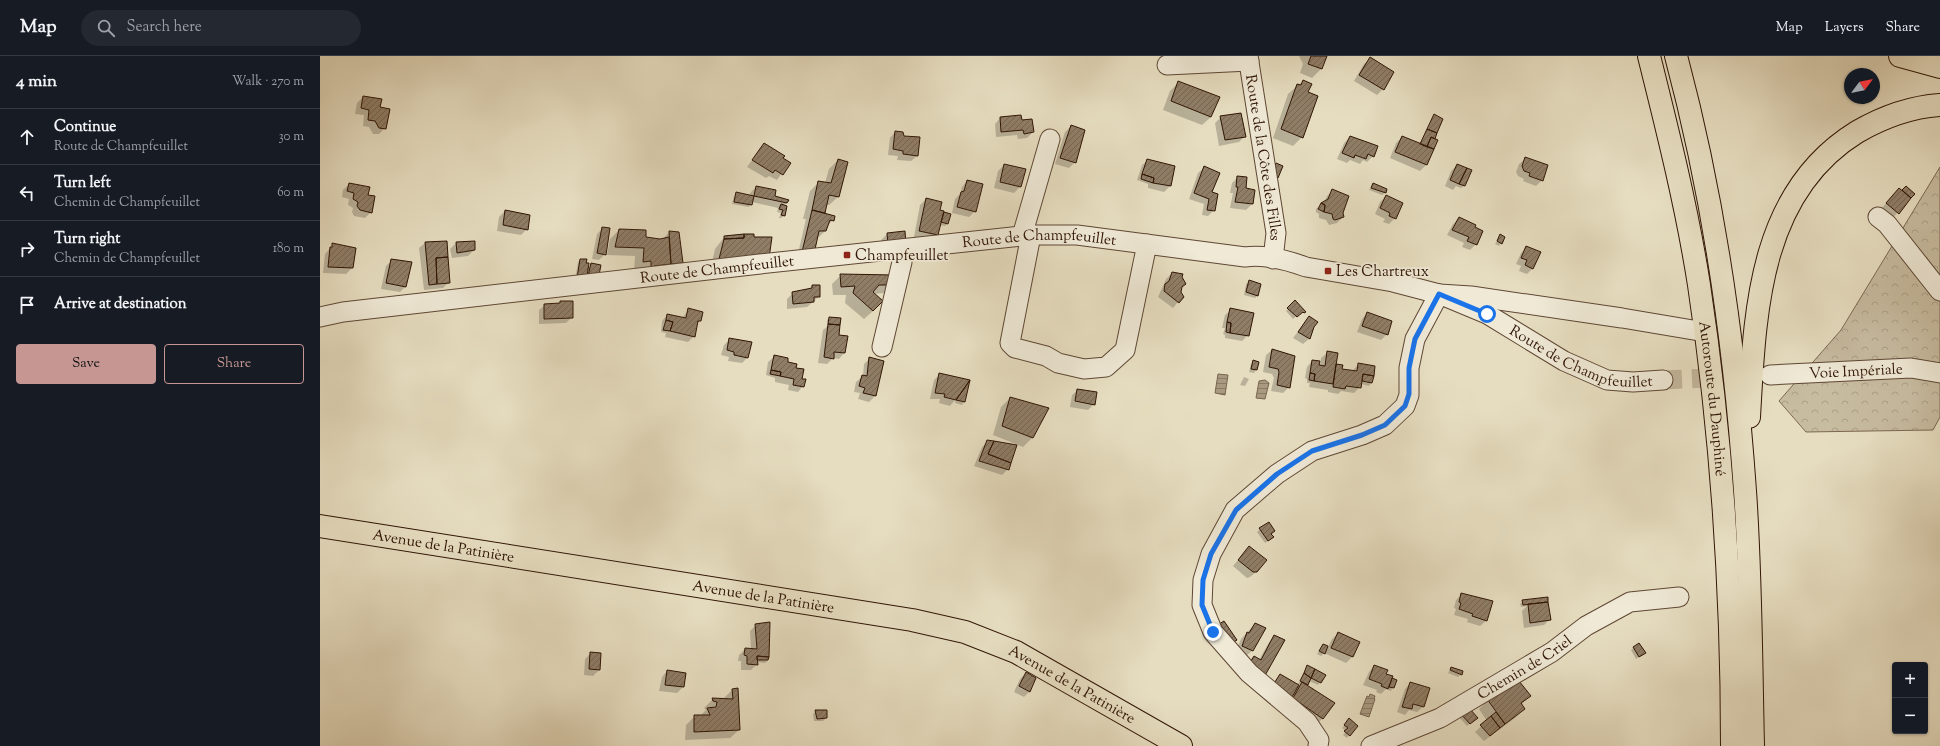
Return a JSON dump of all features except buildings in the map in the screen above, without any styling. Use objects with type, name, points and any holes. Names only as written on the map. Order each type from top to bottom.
[{"type":"main road","name":"Autoroute du Dauphiné","points":[[1649,56],[1681,192],[1698,284],[1717,421],[1727,546],[1731,626],[1732,746]]},
{"type":"main road","name":"Autoroute du Dauphiné","points":[[1676,56],[1694,132],[1710,214],[1725,305],[1739,421],[1745,491],[1750,582],[1753,746]]},
{"type":"main road","points":[[1900,56],[1940,67]]},
{"type":"main road","points":[[1927,56],[1940,59]]},
{"type":"main road","points":[[1745,491],[1752,359],[1760,289],[1771,248],[1786,209],[1814,167],[1846,139],[1889,116],[1908,110],[1940,105]]},
{"type":"main road","name":"Avenue de la Patinière","points":[[320,526],[912,620],[965,632],[1016,652],[1181,746]]},
{"type":"street","points":[[1167,65],[1249,58]]},
{"type":"street","name":"Route de la Côte des Filles","points":[[1249,58],[1276,233],[1273,259]]},
{"type":"street","points":[[1050,139],[1026,236],[1010,344],[1015,348],[1046,356],[1058,363],[1084,369],[1106,367],[1125,350],[1147,244]]},
{"type":"street","points":[[1878,217],[1887,224],[1940,291]]},
{"type":"street","name":"Route de Champfeuillet","points":[[320,317],[351,311],[903,249],[1026,236],[1077,235],[1245,257],[1260,255],[1273,259],[1290,261],[1306,268],[1393,282],[1439,294],[1487,314],[1564,361],[1607,380],[1633,382],[1663,380]]},
{"type":"street","points":[[882,347],[902,262],[903,249]]},
{"type":"street","points":[[1318,746],[1319,740],[1307,722],[1249,673],[1213,632],[1202,605],[1203,580],[1211,554],[1236,510],[1277,474],[1312,451],[1356,437],[1385,425],[1405,406],[1409,394],[1409,368],[1415,339],[1439,294],[1471,296],[1622,318],[1705,332]]},
{"type":"street","name":"Voie Impériale","points":[[1770,375],[1911,368],[1940,373]]},
{"type":"street","name":"Chemin de Criel","points":[[1371,746],[1440,718],[1552,652],[1586,626],[1630,602],[1679,597]]},
{"type":"green space","points":[[1940,167],[1940,417],[1933,430],[1806,432],[1779,401],[1841,330]]},
{"type":"shaded area","points":[[1218,374],[1228,375],[1225,395],[1215,393]]},
{"type":"shaded area","points":[[1265,380],[1269,383],[1265,399],[1256,398],[1259,381]]},
{"type":"shaded area","points":[[1370,694],[1375,696],[1375,699],[1369,717],[1360,714],[1367,696],[1369,697]]},
{"type":"tunnel","points":[[1663,380],[1750,376]]},
{"type":"place","name":"Champfeuillet","points":[[847,255]]},
{"type":"place","name":"Les Chartreux","points":[[1328,271]]},
{"type":"route","points":[[1213,632],[1202,605],[1203,580],[1211,554],[1236,510],[1277,474],[1312,451],[1362,435],[1385,425],[1405,406],[1409,394],[1409,368],[1415,339],[1439,294],[1487,314]]}]
